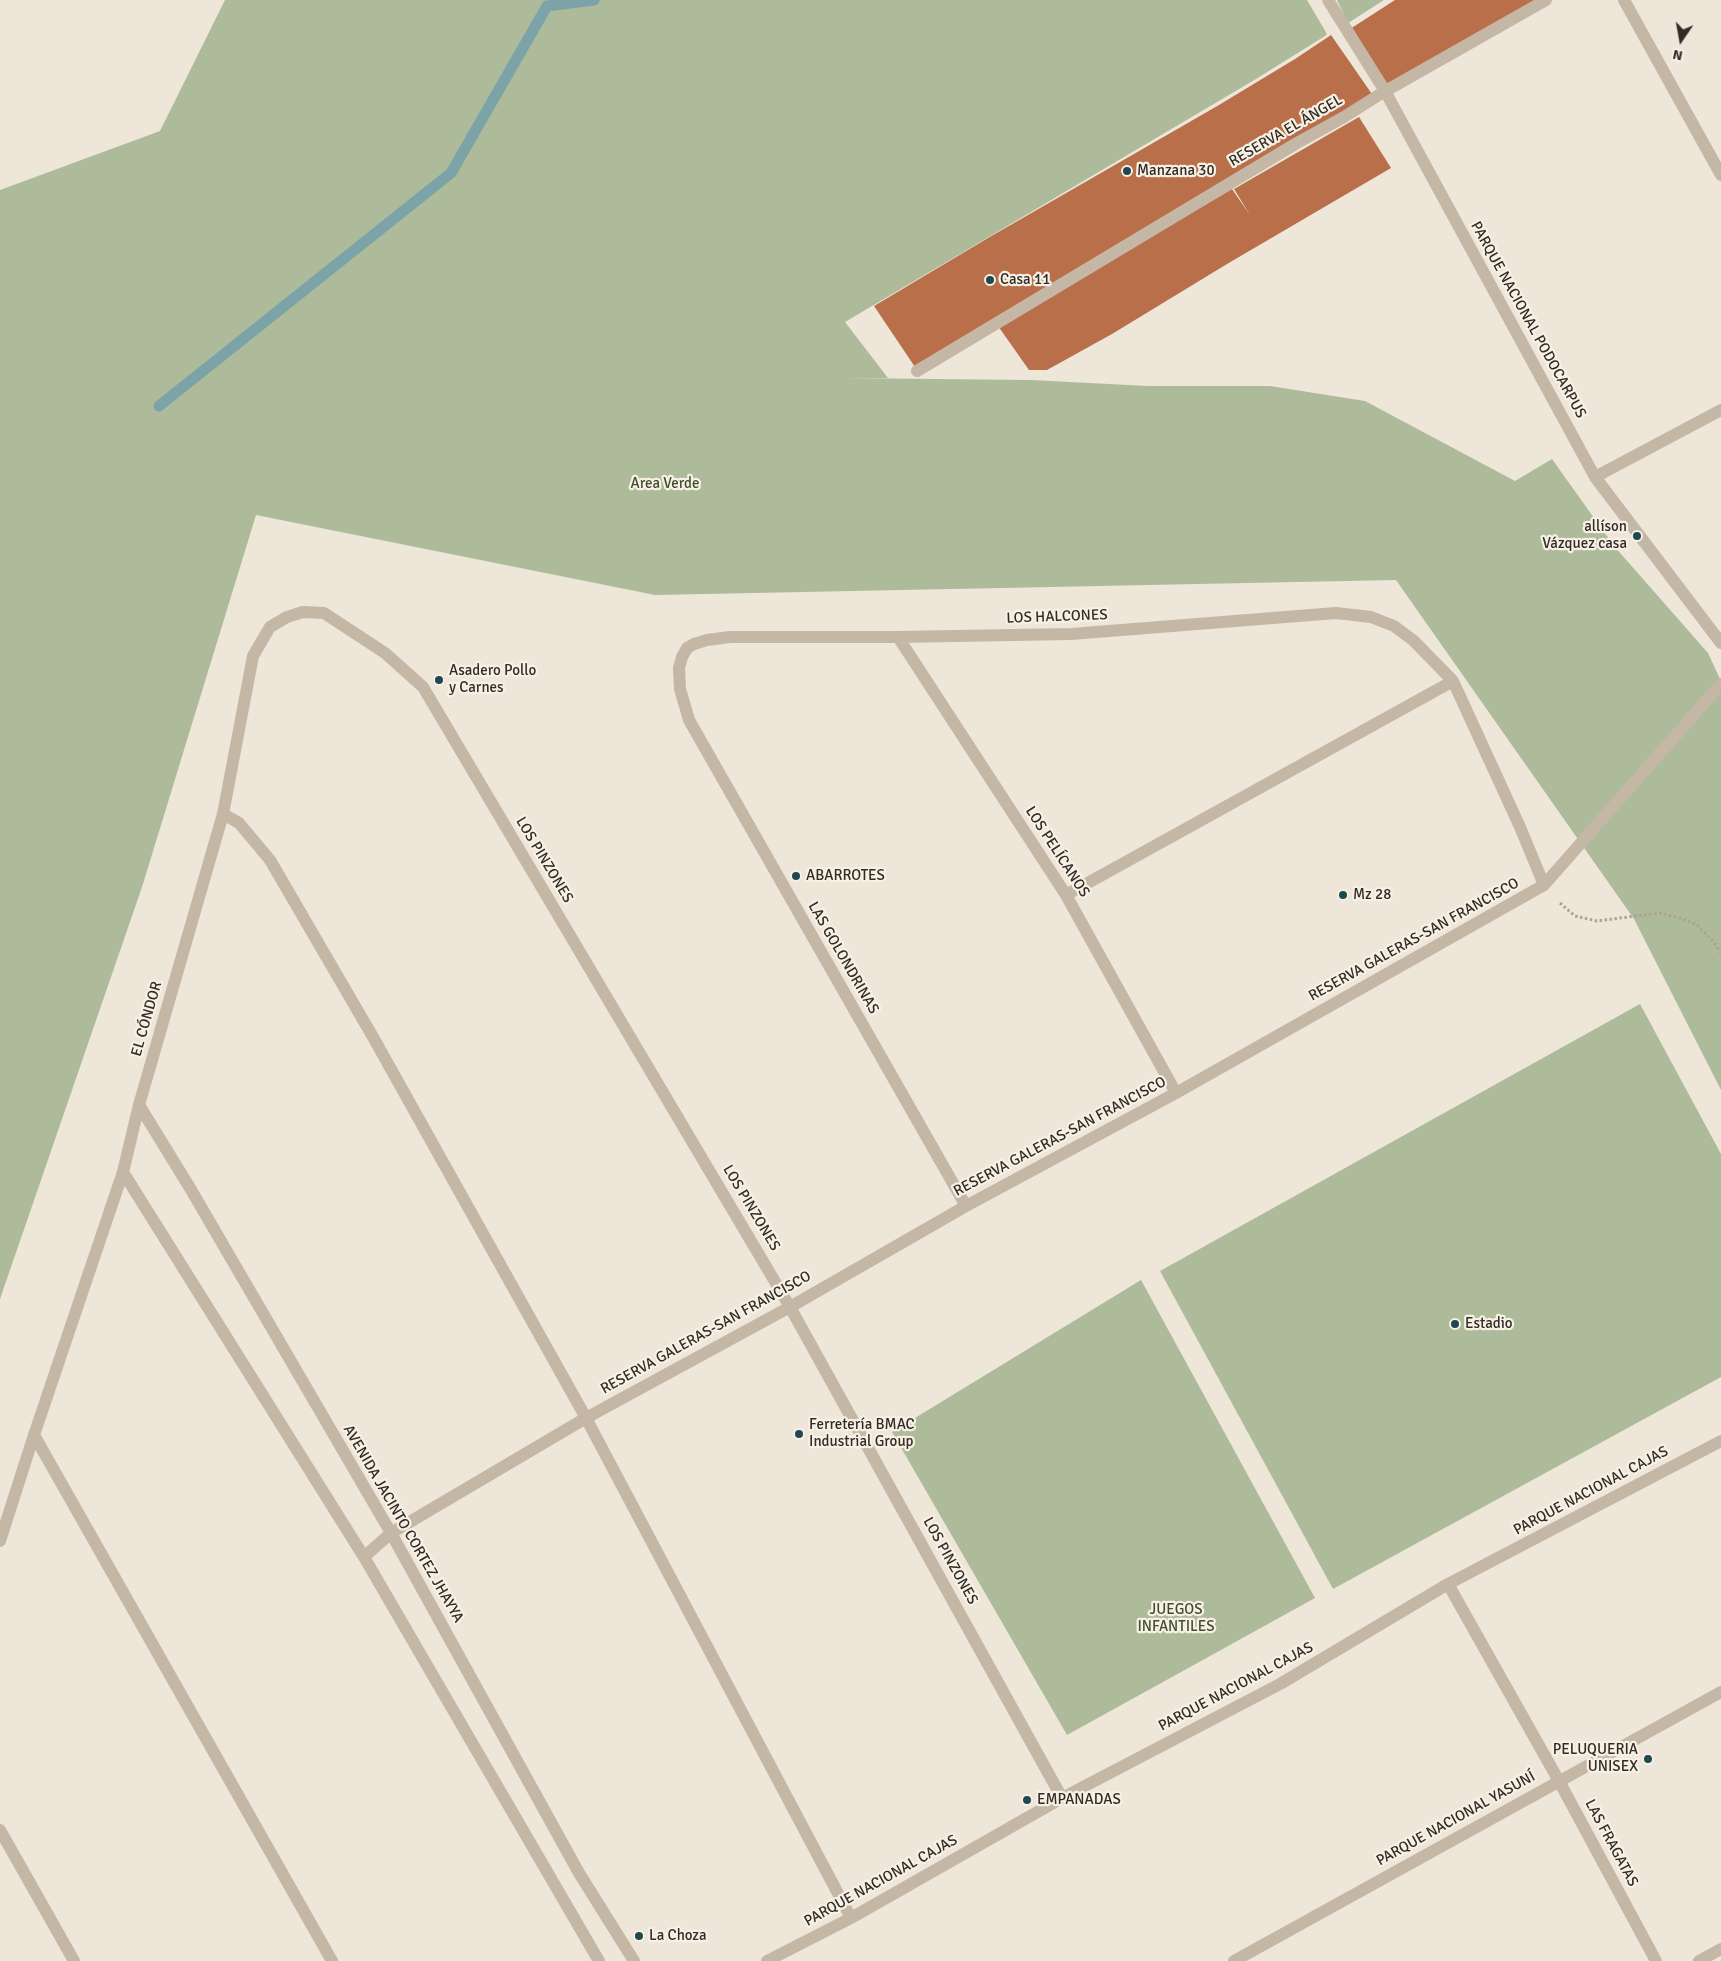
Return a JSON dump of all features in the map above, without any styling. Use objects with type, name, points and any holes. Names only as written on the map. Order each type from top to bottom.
[{"type":"street","name":"PARQUE NACIONAL PODOCARPUS","points":[[1328,0],[1385,91],[1595,477],[1721,643]]},
{"type":"street","name":"RESERVA EL ÁNGEL","points":[[917,371],[1385,91],[1546,0]]},
{"type":"street","points":[[1624,0],[1721,175]]},
{"type":"street","points":[[1595,477],[1721,410]]},
{"type":"street","name":"EL CÓNDOR","points":[[0,1541],[123,1172],[139,1105],[223,814],[253,656],[270,627],[287,617],[302,612],[324,614],[385,653]]},
{"type":"street","name":"LOS HALCONES","points":[[694,644],[730,637],[1071,634],[1336,612],[1371,617],[1394,626],[1414,641],[1453,681],[1520,826],[1544,885]]},
{"type":"street","name":"LOS PELÍCANOS","points":[[898,637],[1066,894],[1176,1093]]},
{"type":"street","name":"LAS GOLONDRINAS","points":[[694,644],[687,648],[682,656],[679,668],[680,689],[689,720],[966,1206]]},
{"type":"street","name":"LOS PINZONES","points":[[385,653],[422,687],[790,1307],[1062,1798]]},
{"type":"street","points":[[1066,894],[1453,681]]},
{"type":"street","name":"RESERVA GALERAS-SAN FRANCISCO","points":[[364,1557],[391,1533],[586,1418],[790,1307],[966,1206],[1176,1093],[1544,885],[1721,684]]},
{"type":"street","points":[[223,814],[239,823],[270,860],[373,1038],[586,1418],[851,1918]]},
{"type":"street","name":"AVENIDA JACINTO CORTEZ JHAYYA","points":[[139,1105],[190,1188],[391,1533],[579,1873],[634,1961]]},
{"type":"street","points":[[123,1172],[364,1557],[599,1961]]},
{"type":"street","points":[[34,1435],[332,1961]]},
{"type":"street","name":"PARQUE NACIONAL CAJAS","points":[[767,1961],[851,1918],[1062,1798],[1280,1684],[1448,1584],[1721,1442]]},
{"type":"street","name":"LAS FRAGATAS","points":[[1448,1584],[1559,1781],[1656,1961]]},
{"type":"street","name":"PARQUE NACIONAL YASUNÍ","points":[[1234,1961],[1721,1692]]},
{"type":"street","points":[[0,1830],[74,1961]]},
{"type":"street","points":[[1699,1961],[1721,1949]]},
{"type":"path","points":[[1544,885],[1568,911],[1586,920],[1597,921],[1658,913],[1680,918],[1697,925],[1714,941],[1721,953]]},
{"type":"green space","name":"Area Verde","points":[[225,0],[1307,0],[1327,34],[1325,36],[1256,79],[845,322],[888,378],[842,378],[1031,380],[1148,386],[1270,386],[1365,401],[1515,481],[1552,459],[1614,546],[1708,653],[1721,681],[1721,1090],[1634,919],[1396,580],[655,595],[256,515],[142,887],[0,1299],[0,190],[160,131]]},
{"type":"green space","points":[[1337,0],[1384,0],[1348,23]]},
{"type":"green space","name":"Estadio","points":[[1640,1004],[1721,1154],[1721,1377],[1333,1589],[1160,1271]]},
{"type":"green space","name":"JUEGOS INFANTILES","points":[[1141,1280],[1315,1598],[1067,1735],[892,1432]]},
{"type":"building","points":[[1395,0],[1540,0],[1390,88],[1350,29]]},
{"type":"building","points":[[1331,35],[1374,97],[915,367],[874,306],[1219,105]]},
{"type":"building","points":[[1359,117],[1391,168],[1112,334],[1047,370],[1029,370],[998,326],[1232,189],[1250,215],[1234,189]]},
{"type":"waterway","points":[[159,406],[451,173],[547,6],[594,0]]},
{"type":"place","name":"Manzana 30","points":[[1127,171]]},
{"type":"place","name":"Casa 11","points":[[990,280]]},
{"type":"place","name":"allíson Vázquez casa","points":[[1637,536]]},
{"type":"place","name":"Asadero Pollo y Carnes","points":[[439,680]]},
{"type":"place","name":"ABARROTES","points":[[796,876]]},
{"type":"place","name":"Mz 28","points":[[1343,895]]},
{"type":"place","name":"Estadio","points":[[1455,1324]]},
{"type":"place","name":"Ferretería BMAC Industrial Group","points":[[799,1434]]},
{"type":"place","name":"PELUQUERIA UNISEX","points":[[1648,1759]]},
{"type":"place","name":"EMPANADAS","points":[[1027,1800]]},
{"type":"place","name":"La Choza","points":[[639,1936]]}]
